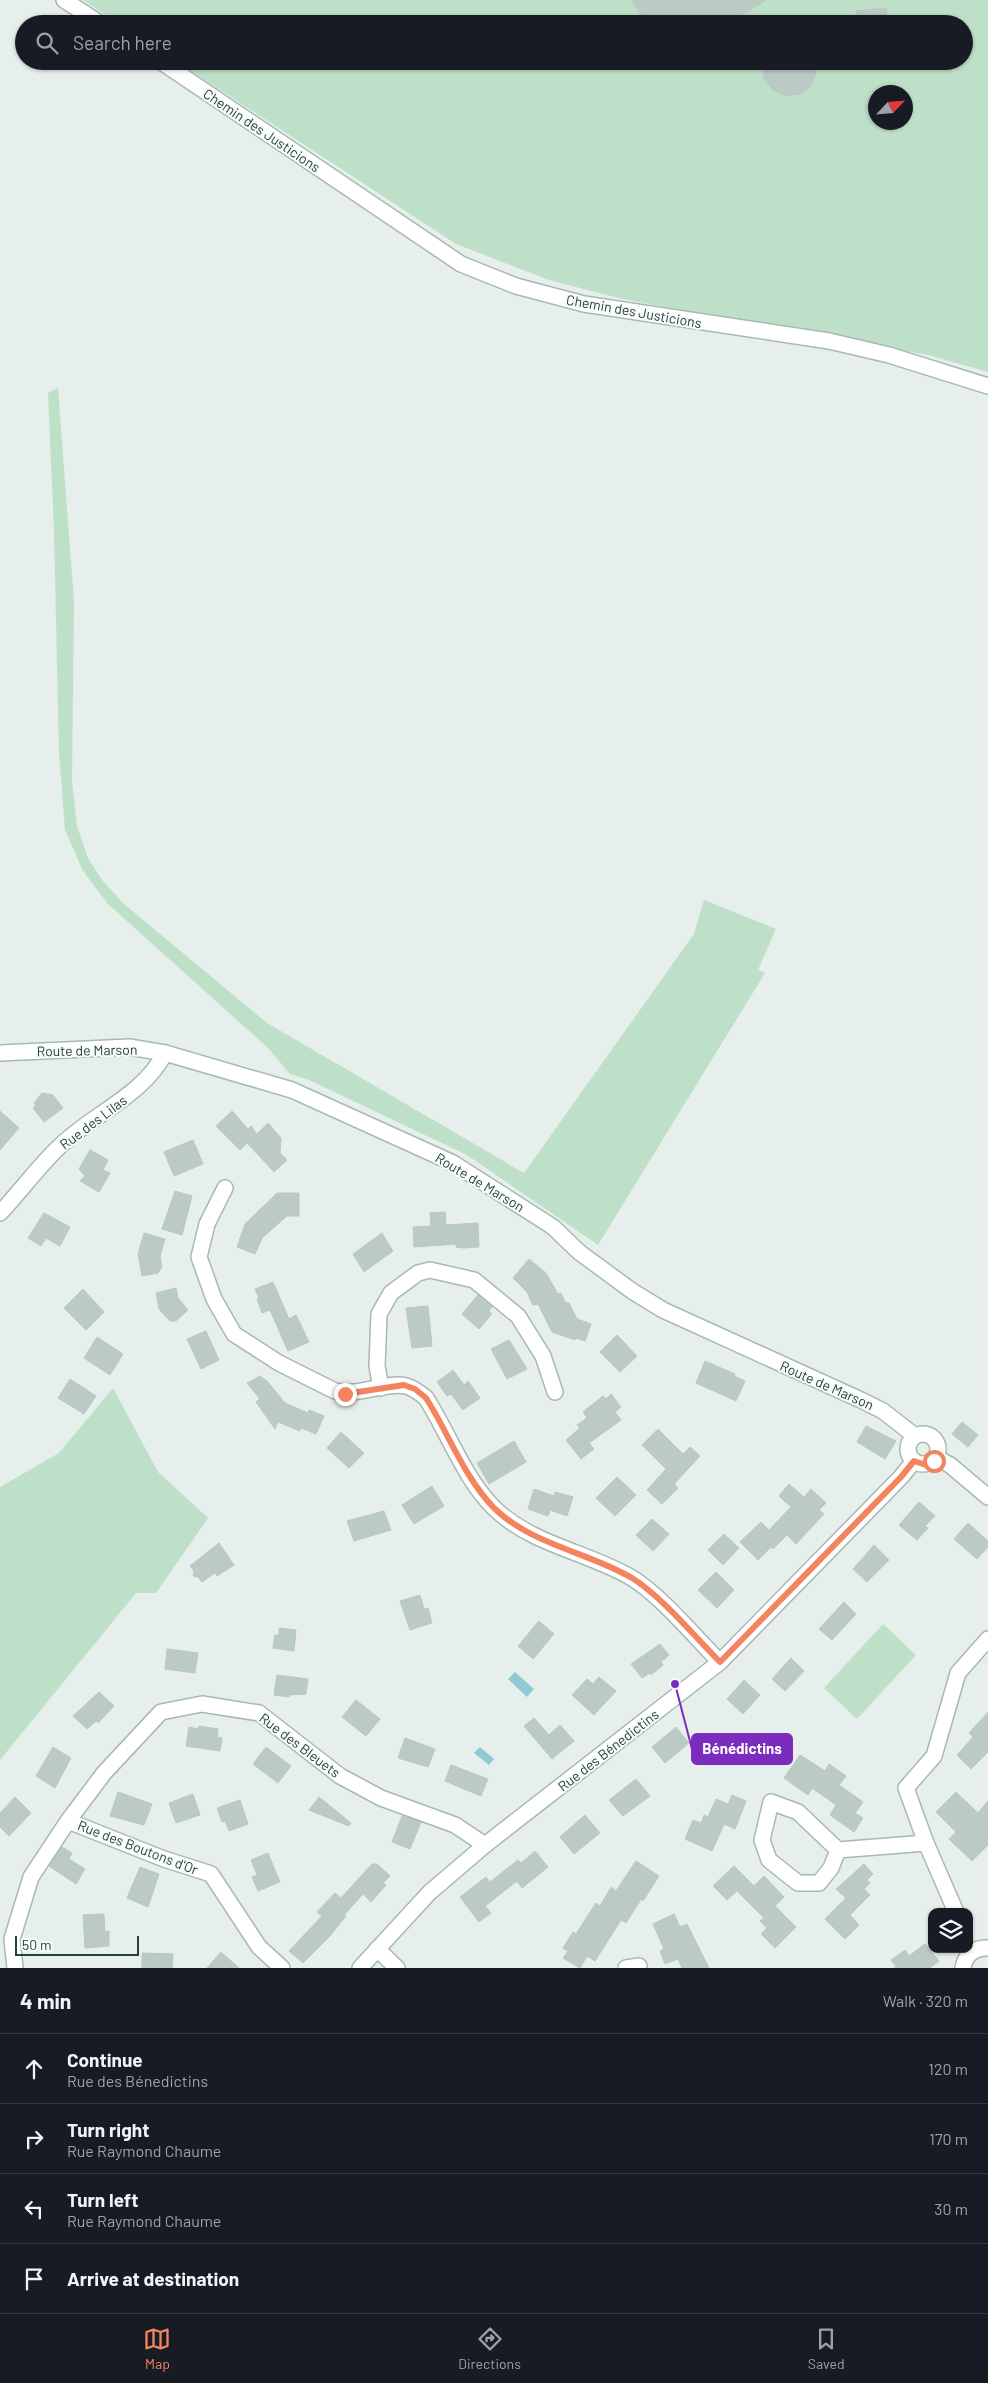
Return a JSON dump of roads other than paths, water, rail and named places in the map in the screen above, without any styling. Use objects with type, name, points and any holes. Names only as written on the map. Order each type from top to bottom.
[{"type":"street","points":[[64,0],[87,15]]},
{"type":"street","name":"Chemin des Justicions","points":[[173,70],[461,264],[516,286],[584,304],[829,341],[889,355],[988,386]]},
{"type":"street","name":"Route de Marson","points":[[0,1053],[129,1047],[165,1053],[292,1090],[452,1163],[537,1216],[624,1285],[663,1310],[861,1400],[883,1411],[915,1436]]},
{"type":"street","name":"Rue des Lilas","points":[[0,1213],[59,1146],[130,1093],[159,1064],[165,1053]]},
{"type":"street","points":[[225,1188],[207,1224],[199,1256],[214,1299],[234,1334],[280,1363],[345,1394],[404,1385],[415,1389],[426,1398],[475,1484],[506,1518],[537,1537],[633,1579],[652,1594],[720,1662]]},
{"type":"street","points":[[381,1388],[377,1366],[379,1314],[391,1293],[418,1273],[430,1270],[474,1280],[518,1316],[543,1356],[555,1392]]},
{"type":"street","points":[[926,1434],[932,1436],[938,1446],[936,1458],[926,1465],[914,1461],[910,1457],[908,1446],[915,1436],[926,1434]]},
{"type":"street","points":[[936,1458],[950,1465],[988,1497]]},
{"type":"street","name":"Rue des Bénedictins","points":[[360,1968],[429,1893],[485,1845],[720,1662],[901,1477],[914,1461]]},
{"type":"street","points":[[954,1908],[926,1843],[906,1788],[934,1756],[958,1674],[988,1639]]},
{"type":"street","name":"Rue des Bleuets","points":[[15,1968],[12,1938],[31,1877],[68,1821],[104,1773],[161,1712],[202,1704],[259,1713],[340,1776],[381,1798],[454,1825],[485,1845]]},
{"type":"street","points":[[838,1850],[831,1868],[818,1883],[798,1883],[769,1860],[762,1840],[771,1802],[798,1812],[838,1850],[926,1843]]},
{"type":"street","name":"Rue des Boutons d'Or","points":[[68,1821],[164,1859],[211,1874],[259,1947],[282,1968]]},
{"type":"street","points":[[963,1968],[964,1963],[977,1946]]},
{"type":"street","points":[[377,1949],[397,1968]]},
{"type":"water","points":[[515,1672],[534,1689],[527,1697],[508,1679]]},
{"type":"water","points":[[480,1747],[494,1759],[489,1765],[474,1753]]},
{"type":"place","name":"Bénédictins","points":[[675,1684]]}]
